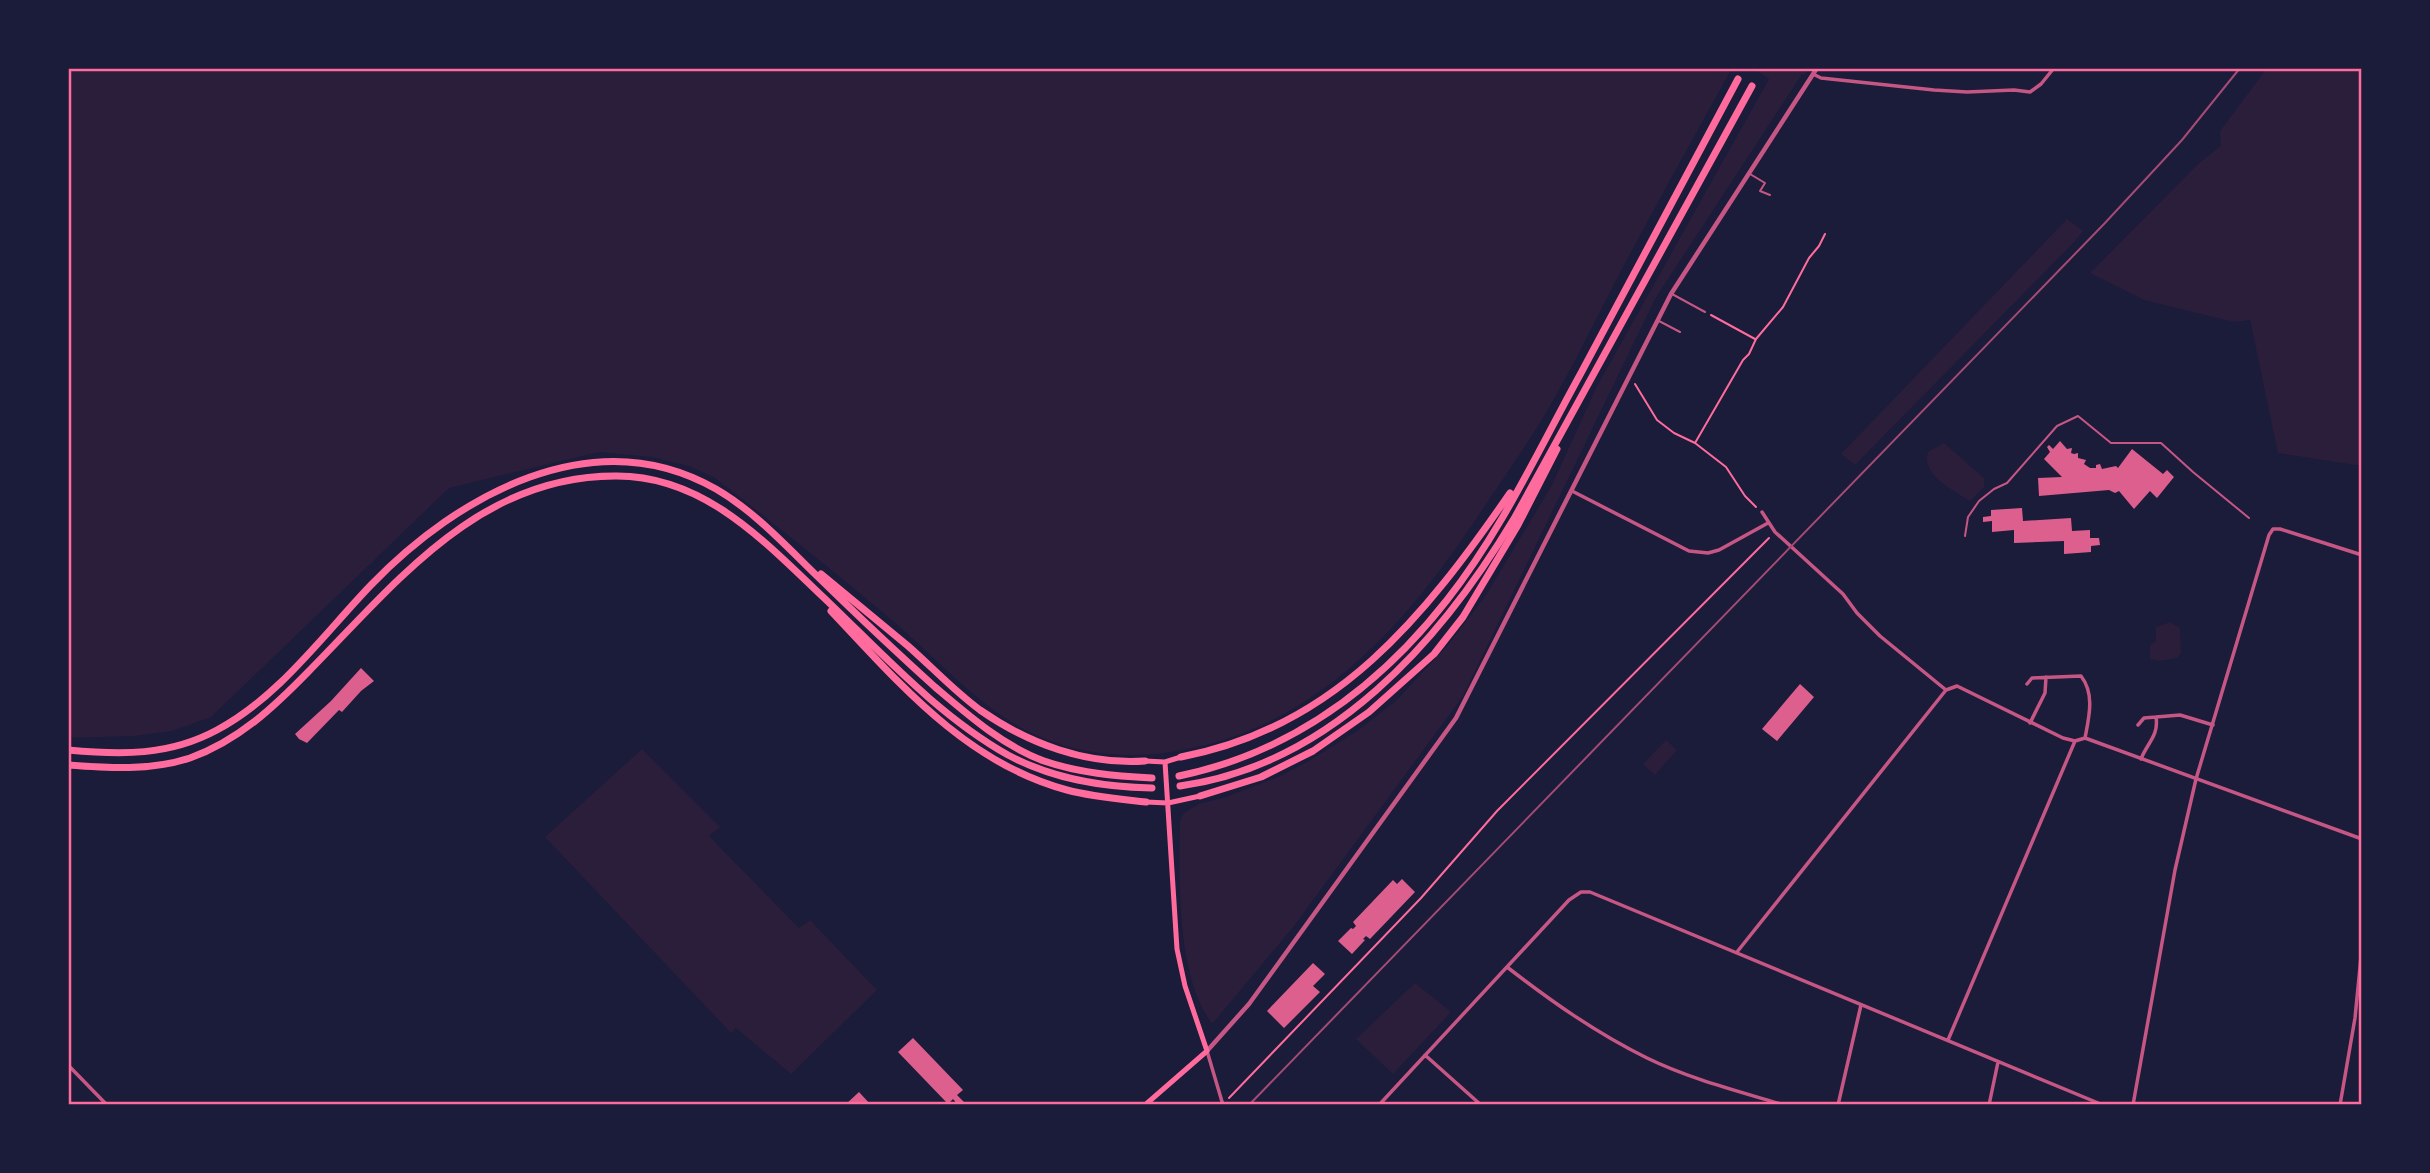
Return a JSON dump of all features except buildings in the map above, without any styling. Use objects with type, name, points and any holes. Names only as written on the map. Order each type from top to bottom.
[{"type":"highway","points":[[1179,775],[1228,764],[1280,742],[1337,707],[1391,661],[1447,600],[1491,536],[1535,458],[1738,79]]},
{"type":"highway","points":[[1180,786],[1224,777],[1256,766],[1293,748],[1356,705],[1418,651],[1460,602],[1492,555],[1752,86]]},
{"type":"highway","points":[[1200,796],[1261,778],[1313,751],[1369,712],[1434,654],[1463,617],[1518,525],[1546,475],[1576,406]]},
{"type":"highway","points":[[1181,757],[1226,747],[1283,724],[1317,704],[1365,667],[1435,594],[1484,531],[1535,458]]},
{"type":"highway","points":[[68,750],[139,754],[181,746],[217,730],[252,707],[282,680],[372,583],[422,539],[472,504],[519,481],[546,472],[568,466],[617,462],[651,465],[683,474],[715,489],[752,515],[980,709],[1038,743],[1110,762],[1146,761]]},
{"type":"highway","points":[[68,765],[144,767],[174,762],[219,746],[257,721],[281,700],[376,600],[432,548],[489,510],[543,487],[601,476],[619,476],[658,481],[684,489],[731,514],[771,547],[928,696],[960,723],[998,749],[1043,770],[1072,779],[1119,787],[1152,788]]},
{"type":"highway","points":[[778,538],[935,687],[966,714],[1006,741],[1043,760],[1081,771],[1152,778]]},
{"type":"highway","points":[[771,547],[916,701],[975,748],[1026,776],[1067,790],[1146,802]]},
{"type":"main road","points":[[1146,761],[1166,765],[1181,757]]},
{"type":"main road","points":[[1145,1105],[1207,1051],[1185,986],[1177,949],[1166,765]]},
{"type":"main road","points":[[1146,802],[1168,803],[1200,796]]},
{"type":"street","points":[[1222,1103],[1207,1051],[1249,1003],[1456,718],[1671,294],[1817,68]]},
{"type":"street","points":[[1813,74],[1821,78],[1876,85],[1962,92],[2030,92],[2041,84],[2054,68]]},
{"type":"street","points":[[1572,491],[1689,551],[1708,553],[1719,550],[1768,523]]},
{"type":"street","points":[[1762,512],[1775,532],[1843,594],[1880,636],[1946,690]]},
{"type":"street","points":[[2133,1105],[2175,870],[2196,779],[2269,535],[2273,529],[2280,529],[2362,555]]},
{"type":"street","points":[[2027,684],[2032,678],[2081,676],[2088,685],[2090,716],[2085,738]]},
{"type":"street","points":[[2031,723],[2045,693],[2046,677]]},
{"type":"street","points":[[1737,952],[1946,690],[1957,686],[2031,723],[2075,741],[2085,738],[2362,839]]},
{"type":"street","points":[[2138,725],[2144,718],[2180,715],[2213,725]]},
{"type":"street","points":[[2141,760],[2156,734],[2156,717]]},
{"type":"street","points":[[1948,1040],[2075,741]]},
{"type":"street","points":[[1379,1105],[1569,900],[1581,892],[1590,892],[2103,1105]]},
{"type":"street","points":[[2340,1105],[2353,1031],[2362,947]]},
{"type":"street","points":[[1507,967],[1593,1029],[1648,1058],[1713,1084],[1784,1105]]},
{"type":"street","points":[[1838,1105],[1860,1005]]},
{"type":"street","points":[[1425,1055],[1481,1105]]},
{"type":"street","points":[[1989,1105],[1998,1062]]},
{"type":"street","points":[[68,1065],[107,1105]]},
{"type":"lane","points":[[1749,173],[1765,183],[1760,191],[1770,195]]},
{"type":"lane","points":[[1671,294],[1705,312]]},
{"type":"lane","points":[[1658,320],[1680,331]]},
{"type":"lane","points":[[1965,536],[1968,517],[1979,501],[1994,489],[2007,484],[2057,426],[2078,416],[2111,443],[2161,443],[2249,518]]},
{"type":"path","points":[[1695,443],[1756,340],[1783,307],[1825,234]]},
{"type":"path","points":[[1705,312],[1756,340]]},
{"type":"path","points":[[1628,379],[1634,381],[1657,420],[1674,433],[1695,443],[1726,467],[1745,496],[1762,512]]},
{"type":"path","points":[[1222,1103],[1231,1098],[1421,898],[1497,811],[1775,532]]},
{"type":"shaded area","points":[[68,68],[1732,68],[1543,418],[1462,540],[1399,620],[1364,656],[1326,687],[1284,714],[1238,735],[1188,749],[1133,755],[1096,752],[1060,744],[1022,728],[1002,716],[805,548],[715,478],[689,466],[651,457],[599,452],[449,488],[211,717],[172,731],[134,736],[68,738]]},
{"type":"shaded area","points":[[1753,68],[1808,68],[1655,299],[1463,696],[1294,926],[1213,1023],[1211,1022],[1191,979],[1186,952],[1180,897],[1180,820],[1184,813],[1199,804],[1226,797],[1278,777],[1357,731],[1397,700],[1448,645],[1486,595],[1552,485],[1596,388],[1769,79]]},
{"type":"shaded area","points":[[2267,68],[2362,68],[2362,466],[2278,453],[2250,320],[2234,322],[2144,300],[2090,273],[2199,163],[2221,146],[2220,131]]},
{"type":"shaded area","points":[[2067,219],[2083,231],[2075,241],[1855,465],[1841,454]]},
{"type":"shaded area","points":[[1944,443],[1984,478],[1984,487],[1970,501],[1947,487],[1929,468],[1928,452]]},
{"type":"shaded area","points":[[2170,622],[2180,628],[2181,652],[2177,658],[2159,661],[2150,659],[2150,645],[2156,641],[2156,627]]},
{"type":"shaded area","points":[[1666,740],[1677,750],[1655,775],[1643,764]]},
{"type":"shaded area","points":[[642,749],[720,827],[709,836],[799,928],[810,920],[877,990],[791,1074],[736,1028],[731,1033],[545,837]]},
{"type":"shaded area","points":[[1415,983],[1451,1012],[1393,1074],[1356,1039]]},
{"type":"tram line","points":[[1249,1105],[2104,224],[2182,140],[2240,68]]}]
